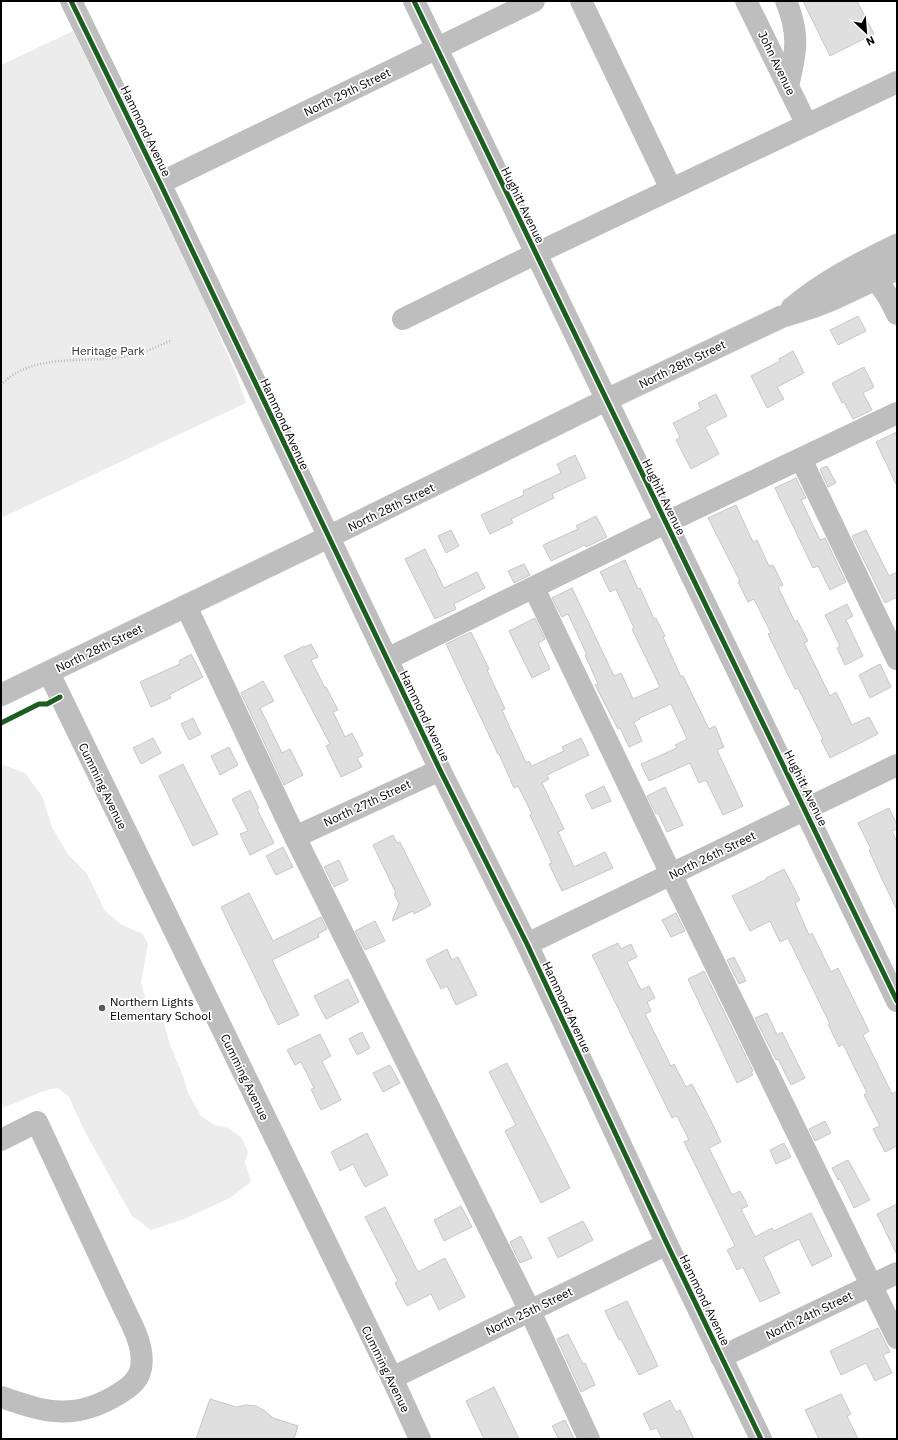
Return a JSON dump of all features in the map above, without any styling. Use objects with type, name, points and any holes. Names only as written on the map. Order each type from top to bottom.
[{"type":"street","name":"Hammond Avenue","points":[[71,1],[160,183],[328,538],[440,770],[527,944],[760,1439]]},
{"type":"street","name":"Hughitt Avenue","points":[[414,1],[897,1001]]},
{"type":"street","name":"North 29th Street","points":[[160,183],[534,1]]},
{"type":"street","points":[[581,1],[672,189]]},
{"type":"street","name":"John Avenue","points":[[746,1],[807,124]]},
{"type":"street","points":[[786,1],[792,15],[796,46],[788,86]]},
{"type":"street","points":[[403,319],[535,254],[897,82]]},
{"type":"street","name":"North 28th Street","points":[[781,317],[807,295],[853,267],[897,245]]},
{"type":"street","points":[[853,267],[866,272],[875,279],[884,290],[897,314]]},
{"type":"street","name":"North 28th Street","points":[[1,696],[328,538],[606,400],[781,317],[813,307],[897,269]]},
{"type":"street","points":[[387,659],[665,523],[897,414]]},
{"type":"street","points":[[801,459],[897,659]]},
{"type":"street","points":[[534,588],[897,1338]]},
{"type":"street","points":[[186,606],[295,837],[530,1311],[590,1439]]},
{"type":"street","name":"Cumming Avenue","points":[[49,672],[392,1378],[420,1439]]},
{"type":"street","name":"North 26th Street","points":[[527,944],[897,766]]},
{"type":"street","name":"North 27th Street","points":[[295,837],[440,770]]},
{"type":"street","points":[[1,1140],[37,1122],[135,1332],[141,1354],[141,1368],[138,1378],[128,1388],[96,1406],[75,1412],[56,1412],[28,1406],[1,1397]]},
{"type":"street","name":"North 25th Street","points":[[392,1378],[667,1244]]},
{"type":"street","name":"North 24th Street","points":[[721,1357],[897,1273]]},
{"type":"path","points":[[1,385],[17,372],[47,362],[114,358],[132,355],[147,351],[172,340]]},
{"type":"green space","name":"Heritage Park","points":[[73,31],[203,299],[236,374],[246,403],[1,518],[1,65]]},
{"type":"green space","points":[[1,764],[25,773],[42,796],[52,827],[67,853],[87,874],[105,911],[122,925],[143,934],[148,944],[141,982],[146,1001],[163,1019],[170,1045],[183,1076],[188,1093],[201,1116],[214,1125],[228,1128],[241,1137],[248,1152],[245,1162],[251,1182],[230,1198],[184,1219],[151,1230],[132,1216],[85,1132],[69,1097],[58,1088],[43,1091],[1,1108]]},
{"type":"building","points":[[803,1],[857,1],[874,34],[830,56]]},
{"type":"building","points":[[858,316],[866,331],[838,345],[830,330]]},
{"type":"building","points":[[793,351],[804,373],[777,387],[784,399],[767,408],[751,376],[780,361],[779,359]]},
{"type":"building","points":[[864,367],[874,387],[863,393],[872,410],[853,419],[844,402],[842,403],[832,383]]},
{"type":"building","points":[[716,394],[727,416],[705,427],[719,454],[691,469],[676,440],[680,437],[673,423],[701,409],[698,403]]},
{"type":"building","points":[[897,432],[897,486],[876,442]]},
{"type":"building","points":[[575,455],[586,478],[552,494],[554,498],[511,519],[513,523],[490,534],[481,515],[524,495],[523,491],[561,473],[557,464]]},
{"type":"building","points":[[827,466],[836,483],[828,487],[820,469]]},
{"type":"building","points":[[796,478],[806,498],[801,500],[820,540],[825,538],[846,582],[830,590],[818,566],[813,568],[775,488]]},
{"type":"building","points":[[736,505],[753,542],[757,540],[769,566],[773,565],[783,585],[778,587],[795,622],[797,620],[808,641],[804,643],[830,696],[836,692],[852,725],[869,717],[878,734],[830,758],[821,740],[823,739],[798,688],[795,689],[768,634],[771,633],[754,599],[748,602],[738,582],[740,581],[708,518]]},
{"type":"building","points":[[596,516],[607,537],[586,547],[585,545],[551,561],[543,545],[578,529],[576,526]]},
{"type":"building","points":[[451,530],[459,546],[446,553],[438,536]]},
{"type":"building","points":[[866,530],[889,576],[897,572],[897,597],[885,603],[852,536]]},
{"type":"building","points":[[425,549],[444,588],[477,572],[485,588],[454,604],[456,609],[435,619],[405,559]]},
{"type":"building","points":[[625,560],[638,589],[640,588],[654,619],[656,618],[665,636],[663,637],[681,677],[683,676],[709,729],[715,726],[724,747],[717,750],[743,806],[723,815],[706,780],[699,783],[690,763],[649,781],[641,764],[677,748],[675,745],[687,739],[671,704],[639,718],[640,719],[634,722],[642,741],[629,747],[620,728],[618,729],[595,685],[598,684],[585,655],[587,655],[568,614],[562,617],[552,598],[572,588],[614,676],[621,673],[633,699],[660,687],[632,629],[634,628],[616,589],[610,592],[600,572]]},
{"type":"building","points":[[524,564],[530,575],[514,583],[508,571]]},
{"type":"building","points":[[847,604],[853,616],[846,620],[863,656],[845,665],[837,648],[840,646],[825,615]]},
{"type":"building","points":[[535,618],[545,639],[538,643],[550,669],[532,678],[509,631]]},
{"type":"building","points":[[471,632],[489,669],[487,670],[505,709],[502,710],[526,763],[529,761],[532,766],[564,751],[562,747],[581,738],[589,755],[547,775],[549,779],[542,783],[564,829],[558,832],[574,867],[605,852],[613,868],[562,891],[549,864],[552,863],[530,815],[532,814],[518,786],[514,788],[446,644]]},
{"type":"building","points":[[311,644],[318,657],[311,660],[338,710],[333,712],[345,737],[352,733],[363,755],[357,758],[362,767],[341,777],[326,746],[330,744],[284,656]]},
{"type":"building","points":[[191,654],[203,677],[169,695],[171,698],[151,707],[140,682],[180,664],[179,661]]},
{"type":"building","points":[[880,664],[891,687],[870,698],[859,675]]},
{"type":"building","points":[[263,681],[274,701],[260,708],[282,753],[290,749],[303,775],[284,785],[241,693]]},
{"type":"building","points":[[193,718],[201,734],[189,740],[181,724]]},
{"type":"building","points":[[153,738],[161,753],[141,764],[133,748]]},
{"type":"building","points":[[229,747],[238,765],[220,775],[211,756]]},
{"type":"building","points":[[183,764],[218,834],[193,846],[159,776]]},
{"type":"building","points":[[604,786],[611,801],[592,809],[585,795]]},
{"type":"building","points":[[665,787],[683,825],[667,832],[658,813],[656,814],[647,796]]},
{"type":"building","points":[[250,790],[259,808],[257,809],[274,843],[250,855],[240,834],[248,831],[232,799]]},
{"type":"building","points":[[889,808],[897,825],[897,829],[892,831],[897,842],[897,910],[869,850],[871,849],[858,823]]},
{"type":"building","points":[[393,835],[397,843],[400,842],[431,905],[414,914],[413,911],[392,921],[399,904],[394,894],[396,893],[373,845]]},
{"type":"building","points":[[283,847],[293,867],[276,875],[266,856]]},
{"type":"building","points":[[339,860],[348,880],[334,887],[324,867]]},
{"type":"building","points":[[784,869],[800,900],[795,903],[809,935],[812,933],[831,972],[838,968],[869,1031],[863,1035],[892,1094],[897,1091],[897,1146],[885,1152],[873,1129],[880,1126],[864,1095],[867,1093],[843,1044],[839,1047],[828,1024],[830,1024],[788,938],[780,942],[770,921],[750,931],[732,896]]},
{"type":"building","points":[[249,893],[273,941],[321,917],[327,929],[318,934],[319,937],[272,960],[299,1015],[278,1025],[221,907]]},
{"type":"building","points":[[676,913],[685,931],[671,937],[662,920]]},
{"type":"building","points":[[375,921],[385,941],[365,950],[355,931]]},
{"type":"building","points":[[618,943],[621,949],[631,944],[637,957],[627,962],[641,990],[649,986],[655,998],[647,1002],[651,1011],[645,1014],[671,1066],[674,1064],[686,1087],[692,1084],[711,1121],[721,1142],[709,1148],[732,1195],[740,1191],[748,1206],[741,1209],[755,1237],[772,1228],[774,1231],[811,1213],[832,1256],[812,1266],[799,1239],[763,1257],[780,1293],[760,1302],[743,1267],[737,1270],[727,1250],[735,1246],[684,1142],[689,1140],[677,1116],[672,1118],[592,955]]},
{"type":"building","points":[[447,949],[452,960],[458,957],[477,995],[456,1005],[447,986],[441,989],[426,960]]},
{"type":"building","points":[[734,957],[746,981],[739,984],[727,960]]},
{"type":"building","points":[[704,971],[753,1071],[751,1072],[753,1075],[737,1083],[688,979]]},
{"type":"building","points":[[348,979],[359,1002],[326,1019],[314,996]]},
{"type":"building","points":[[767,1013],[777,1035],[782,1032],[805,1078],[791,1085],[778,1059],[776,1060],[755,1018]]},
{"type":"building","points":[[362,1032],[370,1048],[357,1055],[349,1039]]},
{"type":"building","points":[[320,1034],[331,1056],[322,1061],[341,1100],[321,1110],[311,1089],[314,1088],[301,1062],[295,1065],[287,1050]]},
{"type":"building","points":[[507,1063],[570,1188],[541,1203],[505,1131],[516,1125],[489,1072]]},
{"type":"building","points":[[390,1065],[400,1083],[383,1092],[373,1073]]},
{"type":"building","points":[[825,1121],[831,1133],[815,1141],[809,1129]]},
{"type":"building","points":[[367,1133],[388,1175],[365,1187],[353,1164],[340,1171],[331,1152]]},
{"type":"building","points":[[784,1143],[791,1157],[776,1164],[770,1150]]},
{"type":"building","points":[[848,1160],[870,1200],[854,1208],[840,1179],[838,1180],[832,1168]]},
{"type":"building","points":[[897,1204],[897,1255],[877,1214]]},
{"type":"building","points":[[461,1206],[472,1227],[444,1241],[434,1220]]},
{"type":"building","points":[[385,1207],[418,1272],[445,1258],[465,1297],[439,1310],[431,1294],[407,1306],[395,1283],[398,1281],[365,1217]]},
{"type":"building","points":[[583,1221],[593,1240],[558,1258],[548,1238]]},
{"type":"building","points":[[521,1236],[532,1258],[520,1263],[510,1242]]},
{"type":"building","points":[[627,1301],[658,1366],[639,1375],[621,1339],[619,1340],[605,1311]]},
{"type":"building","points":[[878,1328],[890,1352],[883,1355],[892,1373],[875,1381],[866,1363],[841,1375],[830,1351]]},
{"type":"building","points":[[568,1334],[583,1364],[585,1363],[595,1385],[581,1392],[557,1339]]},
{"type":"building","points":[[494,1387],[519,1439],[484,1439],[466,1401]]},
{"type":"building","points":[[841,1394],[851,1414],[847,1416],[858,1439],[819,1439],[805,1410]]},
{"type":"building","points":[[210,1399],[236,1407],[247,1405],[256,1406],[273,1418],[298,1426],[294,1439],[196,1439]]},
{"type":"building","points":[[670,1400],[676,1412],[680,1410],[694,1439],[662,1439],[657,1428],[651,1430],[643,1414]]},
{"type":"building","points":[[565,1420],[574,1439],[559,1439],[552,1426]]},
{"type":"cycle path","points":[[71,1],[160,183],[440,770],[527,944],[667,1244],[761,1439]]},
{"type":"cycle path","points":[[414,1],[897,1001]]},
{"type":"cycle path","points":[[1,723],[39,704],[47,704],[60,697]]},
{"type":"place","name":"Northern Lights Elementary School","points":[[102,1008]]}]
